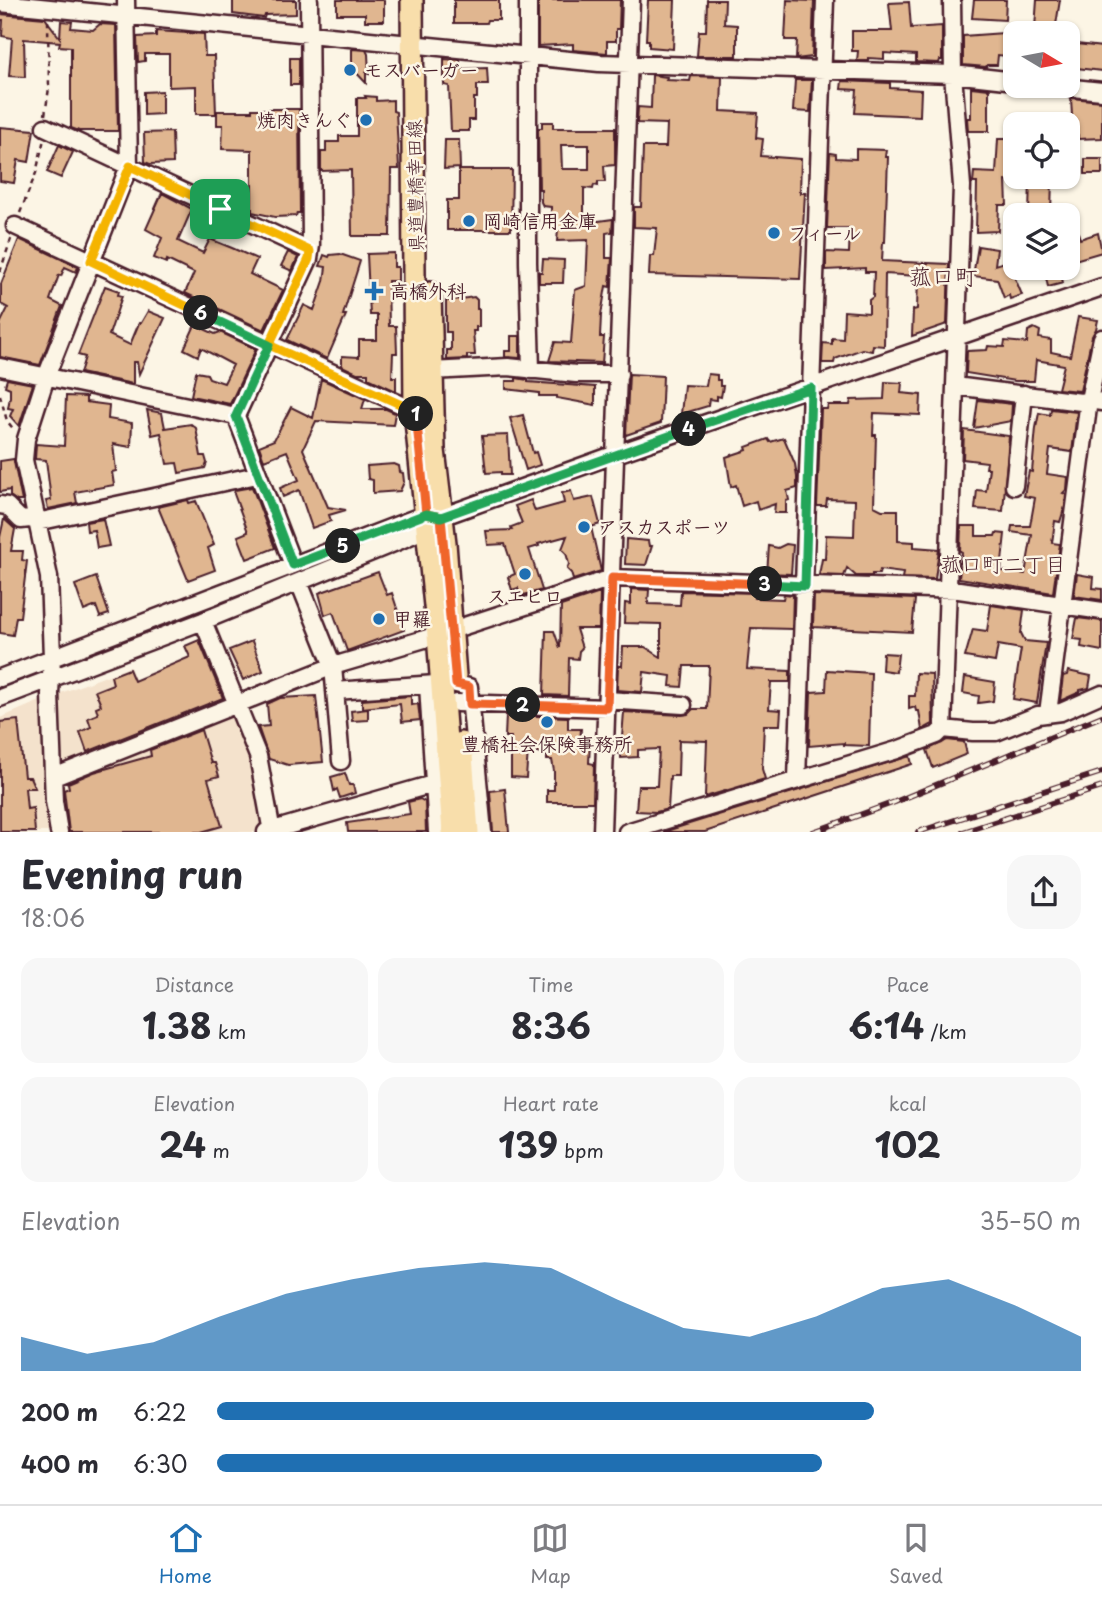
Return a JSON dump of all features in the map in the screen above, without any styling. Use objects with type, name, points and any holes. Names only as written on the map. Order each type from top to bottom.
[{"type":"main road","name":"県道豊橋幸田線","points":[[412,0],[420,44],[434,450],[432,520]]},
{"type":"main road","name":"県道豊橋幸田線","points":[[426,0],[420,44],[415,411],[432,520],[468,832]]},
{"type":"main road","name":"県道豊橋幸田線","points":[[451,692],[453,832]]},
{"type":"street","points":[[293,565],[236,416],[309,259],[309,0]]},
{"type":"street","points":[[528,0],[528,262],[531,370]]},
{"type":"street","points":[[602,832],[631,0]]},
{"type":"street","points":[[797,779],[825,0]]},
{"type":"street","points":[[627,832],[897,750],[937,735],[943,729],[962,186],[953,74],[952,0]]},
{"type":"street","points":[[0,2],[126,7],[310,33],[529,57],[628,64],[953,74],[1003,80]]},
{"type":"street","points":[[59,832],[54,801],[49,577],[24,460],[26,439],[46,377],[130,166],[126,7]]},
{"type":"street","points":[[1080,89],[1102,92]]},
{"type":"street","points":[[45,127],[310,251]]},
{"type":"street","points":[[15,226],[415,411]]},
{"type":"street","points":[[0,698],[299,582],[472,504],[1102,287]]},
{"type":"street","points":[[1048,713],[1102,338]]},
{"type":"street","points":[[0,367],[236,416]]},
{"type":"street","points":[[431,371],[508,367],[619,374]]},
{"type":"street","points":[[954,386],[1081,402],[1095,401]]},
{"type":"street","points":[[1014,485],[1024,394]]},
{"type":"street","points":[[0,505],[7,506],[21,520],[30,519],[37,522],[257,475]]},
{"type":"street","points":[[0,678],[293,565],[432,520]]},
{"type":"street","points":[[54,777],[333,666],[612,578],[948,590],[1102,611]]},
{"type":"street","points":[[299,582],[333,666],[341,761]]},
{"type":"street","points":[[203,621],[258,756],[269,831],[433,784]]},
{"type":"street","points":[[335,691],[451,692],[607,704],[683,705]]},
{"type":"street","points":[[437,832],[433,784],[451,692]]},
{"type":"street","points":[[451,692],[483,832]]},
{"type":"street","points":[[943,729],[996,732],[1048,713],[1061,712],[1102,694]]},
{"type":"path","points":[[0,395],[7,421],[20,437],[26,439]]},
{"type":"shaded area","points":[[130,667],[156,731],[61,766],[58,694]]},
{"type":"shaded area","points":[[40,701],[52,832],[0,832],[0,718]]},
{"type":"shaded area","points":[[232,710],[250,757],[264,829],[255,832],[62,832],[59,811],[63,808],[58,789],[67,785],[64,776]]},
{"type":"building","points":[[233,0],[296,0],[296,14],[265,15],[264,18],[233,14]]},
{"type":"building","points":[[337,0],[384,0],[384,21],[365,21],[365,14],[337,14]]},
{"type":"building","points":[[454,0],[499,0],[499,20],[487,20],[486,23],[454,23]]},
{"type":"building","points":[[538,0],[620,0],[616,41],[607,41],[607,53],[573,50],[573,44],[538,46]]},
{"type":"building","points":[[648,0],[675,0],[673,49],[649,47],[649,40],[646,40]]},
{"type":"building","points":[[707,0],[725,0],[724,24],[737,25],[737,56],[697,56],[699,31],[706,31]]},
{"type":"building","points":[[787,0],[814,1],[812,57],[796,59],[797,40],[785,40]]},
{"type":"building","points":[[974,0],[1006,0],[1005,20],[972,18]]},
{"type":"building","points":[[1037,0],[1060,0],[1057,21],[1036,21]]},
{"type":"building","points":[[909,2],[911,28],[942,26],[942,60],[939,63],[916,62],[916,55],[884,53],[884,59],[868,58],[868,61],[857,61],[858,51],[852,51],[852,31],[892,31],[889,3]]},
{"type":"building","points":[[0,14],[45,18],[60,38],[61,21],[72,22],[71,28],[93,30],[100,24],[116,25],[118,131],[79,131],[71,128],[71,47],[59,46],[60,42],[24,39],[25,77],[9,76],[12,38],[2,36],[3,20],[0,20]]},
{"type":"building","points":[[156,31],[204,34],[205,56],[214,56],[216,114],[196,114],[196,86],[169,87],[169,54],[145,54],[145,61],[138,62],[137,37],[156,36]]},
{"type":"building","points":[[1003,33],[1003,56],[998,55],[997,65],[963,65],[963,36]]},
{"type":"building","points":[[1080,44],[1102,47],[1102,71],[1080,68]]},
{"type":"building","points":[[352,49],[366,50],[368,54],[369,74],[366,73],[366,83],[352,68]]},
{"type":"building","points":[[290,58],[299,58],[299,85],[290,85]]},
{"type":"building","points":[[444,59],[460,60],[460,69],[487,68],[488,85],[477,85],[474,120],[469,120],[469,131],[451,131],[449,86],[444,85]]},
{"type":"building","points":[[652,75],[667,77],[666,80],[690,81],[691,76],[722,77],[721,111],[758,113],[756,138],[763,139],[761,156],[801,159],[800,193],[805,193],[800,279],[649,275],[650,256],[654,256],[657,228],[634,227],[634,207],[641,207],[643,147],[666,147],[667,124],[637,123],[638,107],[651,108]]},
{"type":"building","points":[[795,80],[812,80],[810,112],[793,111]]},
{"type":"building","points":[[842,81],[890,83],[890,88],[921,90],[920,116],[855,113],[857,90],[841,89]]},
{"type":"building","points":[[971,87],[989,89],[989,131],[968,131],[967,118],[971,118]]},
{"type":"building","points":[[162,91],[162,114],[144,115],[144,92]]},
{"type":"building","points":[[365,96],[376,97],[376,101],[393,100],[393,111],[396,112],[399,169],[391,169],[390,236],[352,236],[351,170],[321,171],[321,152],[326,152],[326,142],[339,142],[339,136],[357,136],[357,98],[366,98]]},
{"type":"building","points":[[1071,98],[1102,101],[1102,138],[1080,139],[1080,112],[1072,112]]},
{"type":"building","points":[[299,109],[300,213],[296,216],[275,217],[252,212],[252,150],[222,149],[223,125],[217,125],[217,111]]},
{"type":"building","points":[[542,122],[553,122],[553,128],[615,128],[615,165],[604,166],[605,182],[598,182],[598,186],[594,185],[593,189],[584,188],[584,223],[613,219],[612,232],[606,233],[606,258],[612,258],[610,287],[606,286],[601,315],[600,337],[604,337],[602,363],[549,361],[555,342],[571,343],[575,290],[586,286],[588,240],[557,241],[558,230],[551,230],[551,207],[543,206],[539,189],[538,128],[542,128]],"holes":[[[561,145],[589,145],[589,169],[562,169]]]},
{"type":"building","points":[[0,127],[34,130],[29,162],[18,160],[14,183],[0,181]]},
{"type":"building","points":[[172,132],[173,163],[145,162],[144,133]]},
{"type":"building","points":[[998,139],[1003,139],[1003,189],[1006,189],[1007,203],[999,205],[998,231],[976,232],[977,183],[973,183],[974,172],[996,173]]},
{"type":"building","points":[[445,140],[459,140],[460,168],[444,169]]},
{"type":"building","points":[[59,145],[73,152],[61,178],[47,172]]},
{"type":"building","points":[[856,149],[886,150],[885,157],[888,157],[882,261],[949,264],[947,324],[912,336],[913,310],[917,309],[918,276],[885,274],[884,346],[873,345],[872,351],[862,349],[835,359],[834,363],[822,363],[823,343],[832,344],[832,338],[843,339],[844,311],[869,313],[869,300],[873,297],[874,272],[865,272],[865,268],[826,270],[826,252],[849,253],[850,228],[827,228],[830,153],[836,154],[836,158],[856,159]]},
{"type":"building","points":[[1085,159],[1102,159],[1102,174],[1085,174]]},
{"type":"building","points":[[459,170],[512,170],[511,230],[447,230],[447,200],[459,200]]},
{"type":"building","points":[[1030,189],[1052,189],[1051,203],[1029,203]]},
{"type":"building","points":[[162,193],[192,209],[178,241],[203,253],[210,239],[257,259],[250,274],[283,290],[264,330],[185,293],[194,273],[167,260],[166,263],[154,258],[162,238],[146,229]]},
{"type":"building","points":[[1098,233],[1102,252],[1080,258],[1080,239]]},
{"type":"building","points":[[19,239],[78,267],[76,272],[65,267],[61,276],[59,275],[50,300],[62,306],[40,365],[0,357],[0,324],[8,308],[1,304],[1,284]]},
{"type":"building","points":[[978,246],[997,249],[995,265],[1003,263],[1003,280],[1016,280],[1022,295],[1010,299],[1009,295],[1004,298],[997,279],[973,276]]},
{"type":"building","points":[[288,252],[298,257],[292,271],[281,266]]},
{"type":"building","points":[[394,253],[398,281],[388,281],[389,326],[396,326],[397,353],[393,353],[392,377],[396,377],[396,391],[368,378],[368,373],[357,373],[342,366],[342,356],[359,357],[359,340],[377,340],[377,315],[370,315],[367,254]]},
{"type":"building","points":[[340,254],[360,261],[343,315],[346,315],[327,359],[287,340],[304,305],[314,310],[324,281],[326,267],[320,266],[324,255],[329,257]]},
{"type":"building","points":[[543,259],[564,260],[563,283],[539,283]]},
{"type":"building","points":[[1047,280],[1062,280],[1063,283],[1048,287]]},
{"type":"building","points":[[105,286],[119,291],[118,295],[122,296],[109,335],[130,345],[139,323],[148,311],[165,318],[139,374],[137,362],[133,362],[133,384],[80,373],[85,357],[78,355]]},
{"type":"building","points":[[474,297],[479,309],[479,327],[473,331],[475,355],[467,355],[467,359],[447,360],[447,350],[451,350],[451,332],[446,332],[446,301]]},
{"type":"building","points":[[1078,317],[1098,320],[1080,391],[1058,389],[1064,365],[1036,360],[1034,381],[1015,381],[966,373],[967,351],[987,350],[988,346],[1004,347],[1005,341],[1027,343],[1028,331],[1034,328],[1040,331],[1039,338],[1051,340],[1051,352],[1070,356]]},
{"type":"building","points":[[195,325],[215,334],[220,332],[256,349],[230,404],[191,396],[196,372],[207,374],[209,378],[224,383],[233,365],[201,348],[198,356],[184,349]]},
{"type":"building","points":[[511,336],[520,336],[520,358],[505,357],[505,351],[511,351]]},
{"type":"building","points":[[629,374],[663,376],[661,423],[626,435]]},
{"type":"building","points":[[708,374],[717,375],[717,380],[720,380],[720,386],[723,386],[721,397],[717,396],[717,400],[709,399],[708,406],[681,414],[684,385],[706,386]]},
{"type":"building","points":[[516,378],[528,382],[595,387],[595,405],[557,396],[539,396],[539,393],[506,389],[506,381],[516,381]]},
{"type":"building","points":[[7,379],[33,384],[19,426],[10,416],[13,409],[8,408],[10,388],[5,386]]},
{"type":"building","points":[[321,379],[365,399],[362,409],[386,409],[395,413],[393,425],[316,421],[303,449],[328,507],[346,510],[329,515],[331,521],[312,528],[299,490],[283,497],[280,488],[299,480],[287,451],[264,460],[259,446],[274,440],[291,407],[313,418]]},
{"type":"building","points":[[885,382],[902,383],[901,393],[921,395],[920,415],[874,413],[874,506],[882,510],[898,510],[898,541],[914,542],[914,547],[939,549],[935,579],[902,578],[903,573],[880,570],[879,574],[872,576],[856,576],[847,568],[844,576],[819,575],[822,559],[825,559],[826,535],[854,536],[855,500],[827,499],[826,506],[817,506],[821,409],[827,409],[828,405],[850,405],[851,400],[884,399]]},
{"type":"building","points":[[66,396],[86,397],[86,402],[109,405],[108,419],[132,423],[131,447],[113,444],[116,471],[112,472],[114,485],[75,492],[77,503],[48,509],[46,501],[51,500],[46,460],[35,459],[36,444],[64,446]]},
{"type":"building","points":[[978,400],[1012,404],[1011,421],[974,428]]},
{"type":"building","points":[[1051,409],[1077,412],[1072,452],[1050,449],[1047,474],[1068,477],[1067,489],[1063,493],[1066,494],[1065,506],[1060,522],[1055,521],[1052,543],[1060,544],[1053,593],[959,578],[961,526],[976,526],[976,536],[1005,534],[1001,571],[1025,574],[1032,535],[1011,532],[1012,526],[1030,526],[1035,498],[1024,496],[1029,471],[1032,472],[1036,428],[1039,413],[1050,415]]},
{"type":"building","points":[[147,410],[162,413],[165,428],[191,424],[196,428],[201,456],[205,456],[207,463],[205,468],[179,473],[177,463],[167,464],[161,433],[152,435]]},
{"type":"building","points":[[523,415],[533,453],[536,452],[540,465],[526,470],[510,418]]},
{"type":"building","points":[[964,430],[1009,436],[1003,511],[975,509],[977,490],[986,491],[989,468],[986,468],[987,462],[963,459]]},
{"type":"building","points":[[508,435],[510,475],[501,475],[501,472],[486,473],[482,436]]},
{"type":"building","points":[[784,438],[795,464],[797,477],[797,488],[787,491],[789,500],[786,501],[786,513],[774,513],[775,504],[758,510],[756,501],[742,506],[736,485],[731,487],[726,457],[768,439],[770,442]]},
{"type":"building","points":[[14,459],[22,501],[10,496],[10,490],[0,492],[0,461]]},
{"type":"building","points":[[367,466],[399,466],[400,472],[403,473],[404,482],[400,491],[373,493],[373,480],[368,479]]},
{"type":"building","points":[[252,487],[275,548],[247,559],[238,536],[248,532],[234,494],[235,490]]},
{"type":"building","points":[[571,491],[574,501],[593,497],[600,524],[591,527],[601,571],[573,580],[567,569],[569,564],[566,553],[562,549],[567,536],[538,544],[539,546],[529,549],[542,590],[520,596],[518,588],[512,590],[508,577],[515,574],[505,544],[488,545],[486,531],[512,530],[511,527],[522,523],[515,506],[531,500],[535,511],[564,503],[562,493]]},
{"type":"building","points":[[188,500],[189,503],[196,501],[214,545],[208,548],[215,570],[188,580],[158,507]]},
{"type":"building","points":[[4,519],[15,529],[11,551],[23,551],[22,560],[27,561],[20,617],[16,617],[13,635],[0,633],[0,537]]},
{"type":"building","points":[[103,519],[109,546],[97,548],[94,530],[87,531],[86,522]]},
{"type":"building","points":[[626,539],[648,541],[649,546],[652,546],[646,565],[625,564]]},
{"type":"building","points":[[786,544],[793,545],[791,574],[767,573],[769,546],[778,548]]},
{"type":"building","points":[[378,572],[387,595],[392,593],[404,630],[347,651],[333,612],[325,615],[319,593]]},
{"type":"building","points":[[1077,574],[1094,577],[1093,588],[1102,589],[1102,600],[1074,596]]},
{"type":"building","points":[[96,577],[109,614],[100,617],[96,606],[84,611],[75,585]]},
{"type":"building","points":[[631,589],[649,590],[648,604],[680,605],[681,591],[755,593],[754,598],[783,599],[784,594],[793,595],[792,629],[751,628],[747,669],[790,671],[790,682],[771,682],[769,709],[781,710],[780,725],[764,725],[762,769],[765,779],[705,797],[707,741],[679,740],[678,776],[670,776],[668,809],[656,812],[636,811],[638,786],[657,786],[659,749],[638,750],[638,757],[621,758],[621,754],[617,753],[619,737],[622,737],[624,712],[682,715],[693,709],[707,709],[709,666],[684,666],[682,687],[670,686],[671,676],[644,672],[642,692],[617,690],[618,666],[622,666],[623,647],[645,647],[661,657],[661,624],[624,623],[625,603],[631,604]]},
{"type":"building","points":[[600,593],[599,629],[576,629],[582,648],[578,659],[569,658],[568,696],[544,695],[546,631],[554,631],[560,648],[561,606]]},
{"type":"building","points":[[814,595],[915,599],[912,632],[813,627]]},
{"type":"building","points":[[991,605],[1024,610],[1021,633],[1025,641],[1046,643],[1037,703],[1013,699],[1021,649],[998,645],[995,662],[965,657],[973,629],[987,631]]},
{"type":"building","points":[[1077,618],[1102,621],[1102,651],[1081,647],[1082,640],[1073,639]]},
{"type":"building","points":[[199,640],[223,698],[87,752],[80,732],[91,727],[88,718],[98,714],[96,707],[101,705],[95,691],[113,684],[111,676],[129,669],[134,681],[190,657],[185,646]]},
{"type":"building","points":[[252,641],[263,671],[243,680],[229,650]]},
{"type":"building","points":[[883,653],[898,654],[896,672],[882,670]]},
{"type":"building","points":[[827,670],[871,673],[869,746],[844,743],[809,746],[811,692],[826,691]]},
{"type":"building","points":[[1068,671],[1091,676],[1089,688],[1060,701],[1063,676],[1067,675]]},
{"type":"building","points":[[916,673],[932,674],[933,724],[922,730],[919,711],[916,711],[915,707],[909,709],[909,696],[915,696]]},
{"type":"building","points":[[965,677],[995,682],[993,701],[978,703],[979,696],[963,693]]},
{"type":"building","points":[[316,696],[323,762],[288,765],[269,759],[258,727],[269,726],[267,704],[280,698]]},
{"type":"building","points":[[411,696],[411,705],[418,704],[420,720],[402,722],[400,704],[362,708],[362,700]]},
{"type":"building","points":[[368,709],[368,720],[352,721],[351,711]]},
{"type":"building","points":[[506,715],[568,717],[568,729],[581,729],[580,743],[590,743],[589,763],[594,764],[593,802],[547,802],[547,790],[554,790],[554,771],[552,760],[547,760],[547,754],[528,750],[526,778],[511,777],[511,737],[505,737]]},
{"type":"building","points":[[18,720],[24,777],[30,777],[35,788],[25,788],[27,809],[33,808],[35,832],[0,832],[0,722]]},
{"type":"building","points":[[201,730],[211,763],[215,763],[219,776],[208,779],[222,826],[201,832],[69,832],[64,790],[69,788],[68,783],[94,772],[151,756],[150,750]]},
{"type":"building","points":[[947,740],[964,742],[967,754],[933,768],[927,750]]},
{"type":"building","points":[[910,756],[912,764],[705,832],[663,832]]},
{"type":"building","points":[[345,773],[355,793],[340,798],[337,789],[334,791],[331,777]]},
{"type":"building","points":[[505,789],[509,832],[493,832],[490,791]]},
{"type":"building","points":[[420,799],[425,802],[426,832],[348,832],[347,823],[410,814],[408,802]]},
{"type":"railway","points":[[813,832],[895,802],[1102,716]]},
{"type":"railway","points":[[918,832],[1102,772]]},
{"type":"railway","points":[[963,832],[1102,787]]},
{"type":"place","name":"モスバーガー","points":[[350,70]]},
{"type":"place","name":"焼肉きんぐ","points":[[366,120]]},
{"type":"place","name":"岡崎信用金庫","points":[[469,221]]},
{"type":"place","name":"フィール","points":[[774,233]]},
{"type":"place","name":"高橋外科","points":[[374,291]]},
{"type":"place","name":"アスカスポーツ","points":[[584,527]]},
{"type":"place","name":"スエヒロ","points":[[525,574]]},
{"type":"place","name":"甲羅","points":[[379,619]]},
{"type":"place","name":"豊橋社会保険事務所","points":[[547,722]]},
{"type":"district","name":"菰口町","points":[[943,277]]},
{"type":"district","name":"菰口町二丁目","points":[[1003,565]]},
{"type":"route","points":[[220,209],[130,166],[91,261],[269,345],[236,416],[293,565],[426,514],[441,517],[615,454],[811,388],[805,586],[612,578],[607,708],[470,704],[469,687],[456,684],[441,517],[426,514],[415,411],[269,345],[309,259],[310,251],[220,209]]}]
